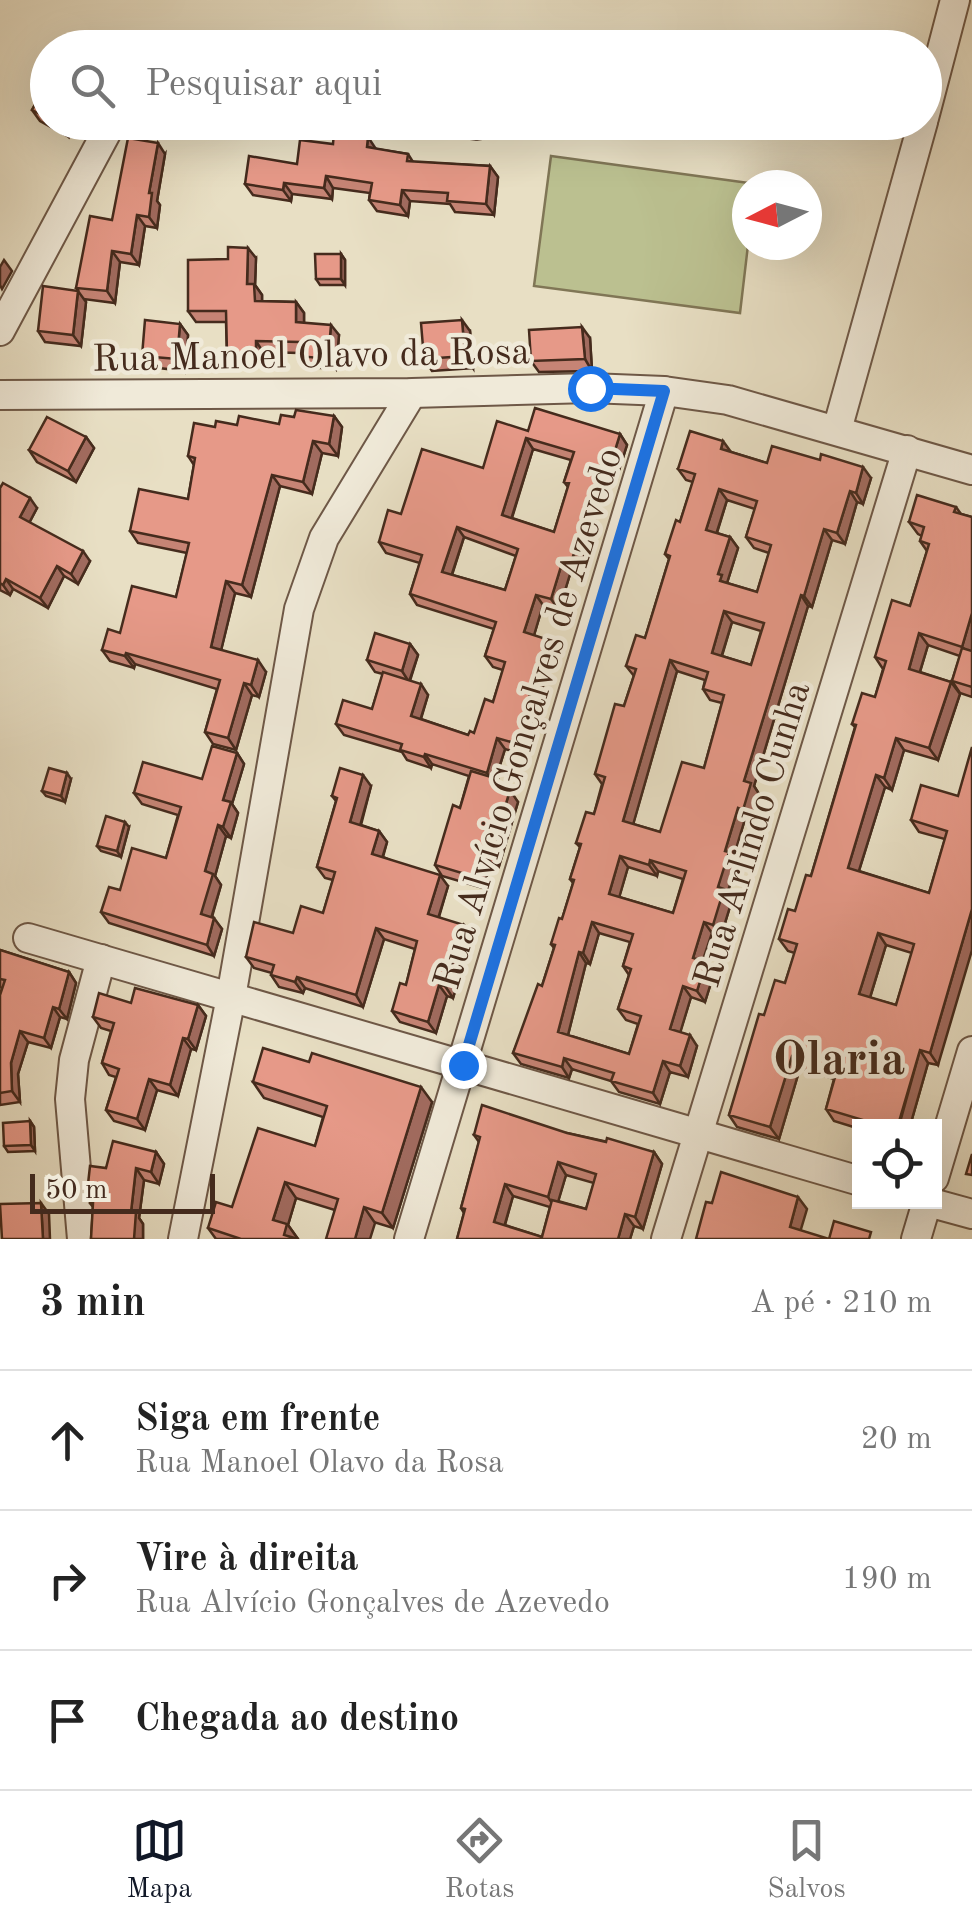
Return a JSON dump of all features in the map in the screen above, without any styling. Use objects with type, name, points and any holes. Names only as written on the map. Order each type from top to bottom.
[{"type":"street","points":[[942,50],[955,0]]},
{"type":"street","points":[[0,331],[102,140]]},
{"type":"street","points":[[838,430],[918,140]]},
{"type":"street","name":"Rua Manoel Olavo da Rosa","points":[[0,395],[590,388],[664,391],[728,400],[972,470]]},
{"type":"street","name":"Rua Alvício Gonçalves de Azevedo","points":[[410,1239],[664,391]]},
{"type":"street","points":[[183,1239],[300,609],[324,538],[412,393]]},
{"type":"street","name":"Rua Arlindo Cunha","points":[[666,1239],[907,450]]},
{"type":"street","points":[[28,938],[852,1180]]},
{"type":"street","points":[[82,1239],[70,1099],[74,1060],[101,960]]},
{"type":"street","points":[[942,1151],[972,1052]]},
{"type":"street","points":[[942,1206],[972,1214]]},
{"type":"street","points":[[916,1239],[926,1209]]},
{"type":"green space","points":[[551,156],[732,181],[732,260],[746,260],[740,313],[534,286]]},
{"type":"building","points":[[128,140],[158,143],[149,217],[137,215],[131,254],[112,251],[107,291],[76,288],[90,216],[112,220]]},
{"type":"building","points":[[300,140],[333,144],[333,140],[368,140],[367,147],[408,154],[407,161],[490,166],[486,204],[447,201],[448,193],[402,190],[400,205],[369,200],[372,183],[326,176],[324,188],[284,183],[283,190],[245,184],[249,156],[297,164]]},
{"type":"building","points":[[228,247],[248,248],[247,284],[254,284],[255,301],[296,302],[296,322],[331,325],[328,359],[299,356],[300,342],[256,341],[256,352],[227,353],[226,311],[188,311],[188,260],[228,259]]},
{"type":"building","points":[[315,254],[341,254],[341,279],[316,279]]},
{"type":"building","points":[[43,286],[78,291],[73,335],[38,331]]},
{"type":"building","points":[[145,320],[180,324],[177,359],[142,356]]},
{"type":"building","points":[[462,320],[465,356],[424,359],[421,323]]},
{"type":"building","points":[[582,327],[585,359],[531,361],[529,330]]},
{"type":"building","points":[[535,408],[620,434],[612,460],[603,457],[571,563],[563,560],[551,599],[536,595],[524,632],[546,639],[518,744],[497,738],[487,773],[400,750],[402,744],[336,724],[343,700],[372,709],[383,672],[421,684],[411,716],[468,735],[470,731],[474,733],[485,699],[493,702],[505,662],[485,656],[496,622],[410,594],[422,555],[379,542],[388,510],[401,514],[422,449],[483,468],[497,421],[528,431]],"holes":[[[526,438],[574,452],[554,532],[502,515]],[[457,527],[518,549],[505,590],[442,572]]]},
{"type":"building","points":[[296,410],[334,416],[329,444],[313,441],[303,482],[272,475],[242,585],[226,581],[211,647],[258,660],[251,685],[244,683],[228,738],[205,732],[220,680],[126,653],[125,656],[102,650],[108,629],[120,633],[132,586],[176,597],[189,543],[130,531],[139,489],[188,499],[195,458],[188,456],[194,423],[215,427],[216,421],[237,425],[239,416],[279,424],[281,415],[294,417]]},
{"type":"building","points":[[47,417],[86,437],[68,471],[29,450]]},
{"type":"building","points":[[690,431],[723,441],[721,449],[767,463],[772,446],[820,460],[821,454],[863,467],[856,493],[850,491],[837,533],[824,529],[804,596],[801,595],[744,781],[751,783],[743,810],[738,808],[725,851],[729,852],[718,887],[724,889],[713,925],[704,922],[693,958],[706,962],[697,991],[683,986],[670,1029],[690,1035],[680,1066],[663,1061],[653,1093],[611,1081],[614,1073],[564,1058],[562,1067],[513,1053],[555,945],[551,944],[574,880],[570,879],[581,844],[576,843],[586,812],[594,814],[605,777],[595,774],[615,704],[624,706],[636,669],[626,666],[636,635],[645,638],[670,556],[665,554],[695,474],[678,469]],"holes":[[[719,489],[757,501],[746,537],[771,545],[757,592],[720,581],[722,575],[718,574],[730,537],[706,530]],[[724,611],[764,623],[751,665],[712,653]],[[670,660],[708,672],[703,689],[724,695],[704,768],[682,762],[660,832],[623,821]],[[620,856],[686,871],[673,913],[609,894]],[[592,922],[633,934],[623,966],[631,969],[618,1009],[641,1016],[629,1054],[558,1032],[579,952],[583,953]]]},
{"type":"building","points":[[3,483],[30,498],[20,517],[83,551],[71,574],[57,566],[40,598],[6,579],[3,585],[0,583]]},
{"type":"building","points":[[917,495],[956,507],[954,512],[972,517],[972,613],[962,647],[919,633],[909,669],[951,682],[929,748],[896,738],[884,778],[876,775],[848,868],[929,893],[947,831],[911,820],[921,785],[958,796],[972,747],[972,909],[930,1053],[920,1050],[900,1119],[860,1119],[826,1109],[837,1070],[792,1056],[770,1127],[729,1115],[759,1014],[764,1015],[775,980],[785,983],[797,944],[779,939],[788,909],[795,911],[806,875],[811,876],[862,693],[875,697],[886,661],[875,657],[892,600],[910,606],[929,544],[920,541],[924,527],[909,522]],"holes":[[[878,933],[914,944],[896,1005],[859,994]]]},
{"type":"building","points":[[375,633],[410,644],[402,671],[367,660]]},
{"type":"building","points":[[962,648],[972,651],[972,687],[952,681]]},
{"type":"building","points":[[212,746],[237,753],[223,800],[231,802],[223,827],[218,825],[205,871],[213,874],[201,914],[214,918],[207,945],[101,912],[109,887],[120,890],[132,848],[166,858],[181,807],[134,793],[143,762],[202,779]]},
{"type":"building","points":[[49,768],[67,773],[61,796],[42,791]]},
{"type":"building","points":[[340,768],[363,775],[350,822],[379,831],[372,854],[440,875],[428,914],[464,925],[445,986],[439,985],[428,1022],[392,1011],[400,983],[406,985],[417,941],[376,928],[356,995],[297,977],[295,982],[271,975],[274,965],[246,957],[254,922],[293,933],[301,906],[323,913],[335,872],[317,867],[337,798],[332,796]]},
{"type":"building","points":[[471,771],[498,779],[496,786],[510,790],[491,854],[483,852],[475,877],[435,865],[453,805],[460,808]]},
{"type":"building","points":[[106,816],[125,822],[117,851],[97,846]]},
{"type":"building","points":[[0,950],[69,972],[59,1009],[53,1007],[44,1038],[20,1031],[11,1063],[12,1091],[0,1093],[0,995],[5,980],[0,979]]},
{"type":"building","points":[[135,988],[198,1005],[188,1039],[183,1038],[170,1085],[149,1079],[137,1119],[106,1110],[119,1069],[102,1063],[114,1023],[93,1017],[99,993],[131,1003]]},
{"type":"building","points":[[263,1048],[309,1062],[312,1053],[421,1087],[382,1213],[364,1207],[355,1239],[326,1239],[338,1199],[285,1182],[273,1220],[287,1224],[284,1235],[298,1239],[241,1239],[208,1228],[216,1202],[232,1207],[258,1128],[315,1146],[327,1106],[253,1082]]},
{"type":"building","points":[[482,1105],[567,1133],[606,1142],[607,1138],[654,1152],[635,1217],[625,1214],[618,1239],[457,1239],[480,1137],[474,1135]],"holes":[[[558,1162],[596,1174],[586,1209],[552,1200],[542,1237],[494,1222],[505,1184],[548,1197]]]},
{"type":"building","points":[[30,1121],[31,1145],[4,1146],[3,1123]]},
{"type":"building","points":[[113,1141],[156,1152],[151,1172],[136,1168],[131,1212],[136,1212],[134,1239],[91,1239],[90,1166],[106,1168]]},
{"type":"building","points":[[972,1154],[972,1175],[966,1174]]},
{"type":"building","points":[[721,1172],[798,1197],[790,1227],[829,1239],[696,1239],[706,1202],[712,1203]]},
{"type":"building","points":[[41,1203],[43,1239],[2,1239],[0,1204]]},
{"type":"building","points":[[834,1221],[871,1232],[869,1239],[829,1239]]},
{"type":"district","name":"Olaria","points":[[839,1057]]},
{"type":"route","points":[[463,1065],[664,391],[590,388]]}]
